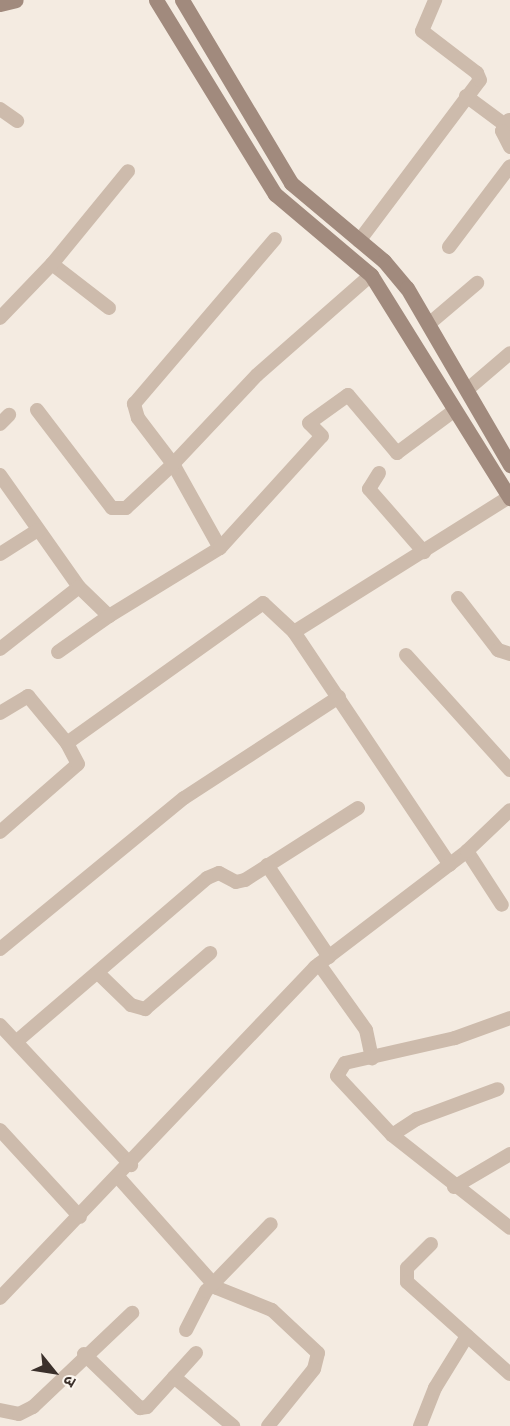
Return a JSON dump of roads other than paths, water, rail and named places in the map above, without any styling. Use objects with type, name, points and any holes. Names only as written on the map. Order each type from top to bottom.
[{"type":"street","points":[[0,4],[16,0]]},
{"type":"street","points":[[156,0],[275,194],[371,275],[509,498],[294,632]]},
{"type":"street","points":[[182,0],[291,183],[398,275],[430,323],[508,459],[492,470]]},
{"type":"street","points":[[359,241],[480,76],[422,31],[435,0]]},
{"type":"street","points":[[466,96],[507,122],[503,137],[510,147]]},
{"type":"street","points":[[0,109],[17,121]]},
{"type":"street","points":[[449,247],[510,166]]},
{"type":"street","points":[[0,318],[52,264],[128,171]]},
{"type":"street","points":[[220,548],[173,464],[138,418],[134,404],[275,239]]},
{"type":"street","points":[[52,264],[109,308]]},
{"type":"street","points":[[37,410],[117,510],[126,508],[173,464],[256,375],[371,275]]},
{"type":"street","points":[[430,323],[477,282]]},
{"type":"street","points":[[468,389],[510,353]]},
{"type":"street","points":[[58,652],[109,616],[220,548],[322,436],[309,423],[348,395],[397,453],[455,410]]},
{"type":"street","points":[[380,473],[369,489],[424,552]]},
{"type":"street","points":[[0,475],[79,587],[109,616]]},
{"type":"street","points":[[0,554],[38,530]]},
{"type":"street","points":[[0,649],[79,587]]},
{"type":"street","points":[[458,598],[498,650],[510,654]]},
{"type":"street","points":[[67,743],[263,603],[294,632],[450,865]]},
{"type":"street","points":[[406,656],[510,770]]},
{"type":"street","points":[[0,713],[28,696],[67,743],[78,764],[0,832]]},
{"type":"street","points":[[0,949],[184,798],[339,697]]},
{"type":"street","points":[[17,1041],[214,873],[240,882],[358,808]]},
{"type":"street","points":[[0,1298],[119,1178],[324,961],[450,865],[510,810]]},
{"type":"street","points":[[467,851],[502,905]]},
{"type":"street","points":[[267,865],[366,1030],[372,1058]]},
{"type":"street","points":[[98,972],[131,1005],[145,1009],[210,952]]},
{"type":"street","points":[[510,1018],[455,1038],[345,1063],[337,1076],[392,1135],[454,1187],[510,1228]]},
{"type":"street","points":[[0,1025],[131,1165]]},
{"type":"street","points":[[392,1135],[417,1119],[498,1089]]},
{"type":"street","points":[[0,1130],[80,1216]]},
{"type":"street","points":[[454,1187],[510,1154]]},
{"type":"street","points":[[119,1178],[212,1284],[261,1309],[272,1310],[318,1353],[314,1369],[268,1426]]},
{"type":"street","points":[[186,1330],[212,1284],[271,1224]]},
{"type":"street","points":[[431,1244],[404,1278],[510,1374]]},
{"type":"street","points":[[0,1410],[19,1414],[33,1407],[84,1354],[132,1313]]},
{"type":"street","points":[[420,1426],[435,1388],[467,1336]]},
{"type":"street","points":[[84,1354],[140,1407],[147,1407],[196,1353]]},
{"type":"street","points":[[174,1377],[233,1426]]}]
